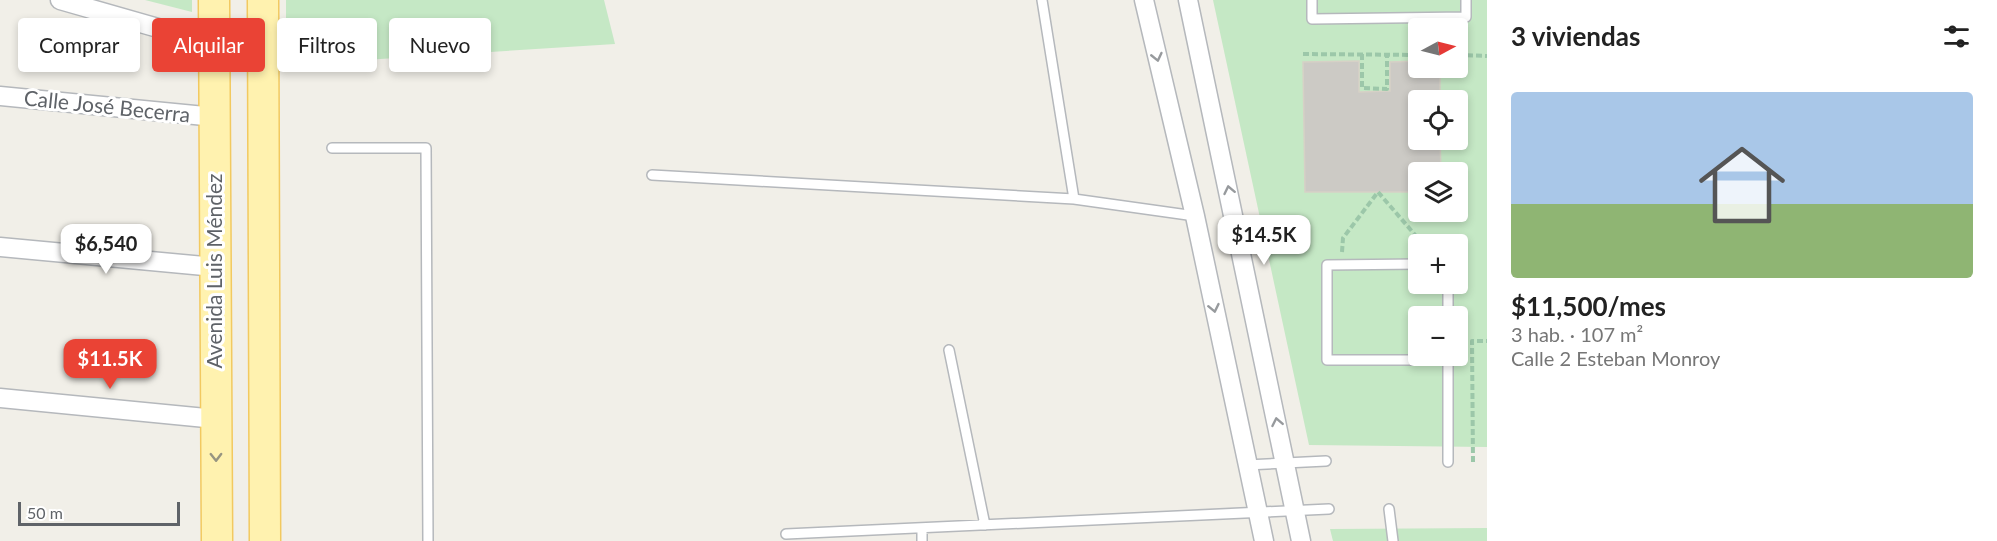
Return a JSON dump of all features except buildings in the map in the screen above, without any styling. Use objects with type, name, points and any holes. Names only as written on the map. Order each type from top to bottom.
[{"type":"main road","name":"Avenida Luis Méndez","points":[[214,0],[214,18]]},
{"type":"main road","points":[[263,0],[265,541]]},
{"type":"main road","name":"Avenida Luis Méndez","points":[[214,72],[218,541]]},
{"type":"street","points":[[60,0],[152,26]]},
{"type":"street","points":[[1144,0],[1195,216],[1264,541]]},
{"type":"street","points":[[1188,0],[1301,541]]},
{"type":"street","name":"Calle José Becerra","points":[[0,96],[215,117]]},
{"type":"street","points":[[0,247],[215,267]]},
{"type":"street","points":[[0,398],[216,419]]},
{"type":"lane","points":[[1042,0],[1074,199]]},
{"type":"lane","points":[[1312,0],[1312,19],[1466,17],[1466,0]]},
{"type":"lane","points":[[332,148],[426,148],[428,541]]},
{"type":"lane","points":[[652,175],[1074,199],[1195,216]]},
{"type":"lane","points":[[1408,264],[1327,265],[1328,360],[1408,359]]},
{"type":"lane","points":[[949,350],[985,525]]},
{"type":"lane","points":[[1448,366],[1448,462]]},
{"type":"lane","points":[[1247,465],[1326,461]]},
{"type":"lane","points":[[786,534],[1329,509]]},
{"type":"lane","points":[[1389,509],[1393,541]]},
{"type":"lane","points":[[922,528],[922,541]]},
{"type":"path","points":[[1303,54],[1408,55]]},
{"type":"path","points":[[1362,54],[1362,88],[1387,89],[1387,55]]},
{"type":"path","points":[[1468,56],[1487,56]]},
{"type":"path","points":[[1340,265],[1343,238],[1378,192],[1414,234]]},
{"type":"path","points":[[1473,462],[1472,341],[1487,341]]},
{"type":"green space","points":[[145,0],[192,0],[192,12]]},
{"type":"green space","points":[[286,0],[604,0],[615,44],[491,52],[491,18],[389,18],[389,58],[377,59],[377,18],[286,18]]},
{"type":"green space","points":[[1213,0],[1487,0],[1487,447],[1309,445]]},
{"type":"green space","points":[[1487,528],[1487,541],[1333,541],[1330,529]]}]
